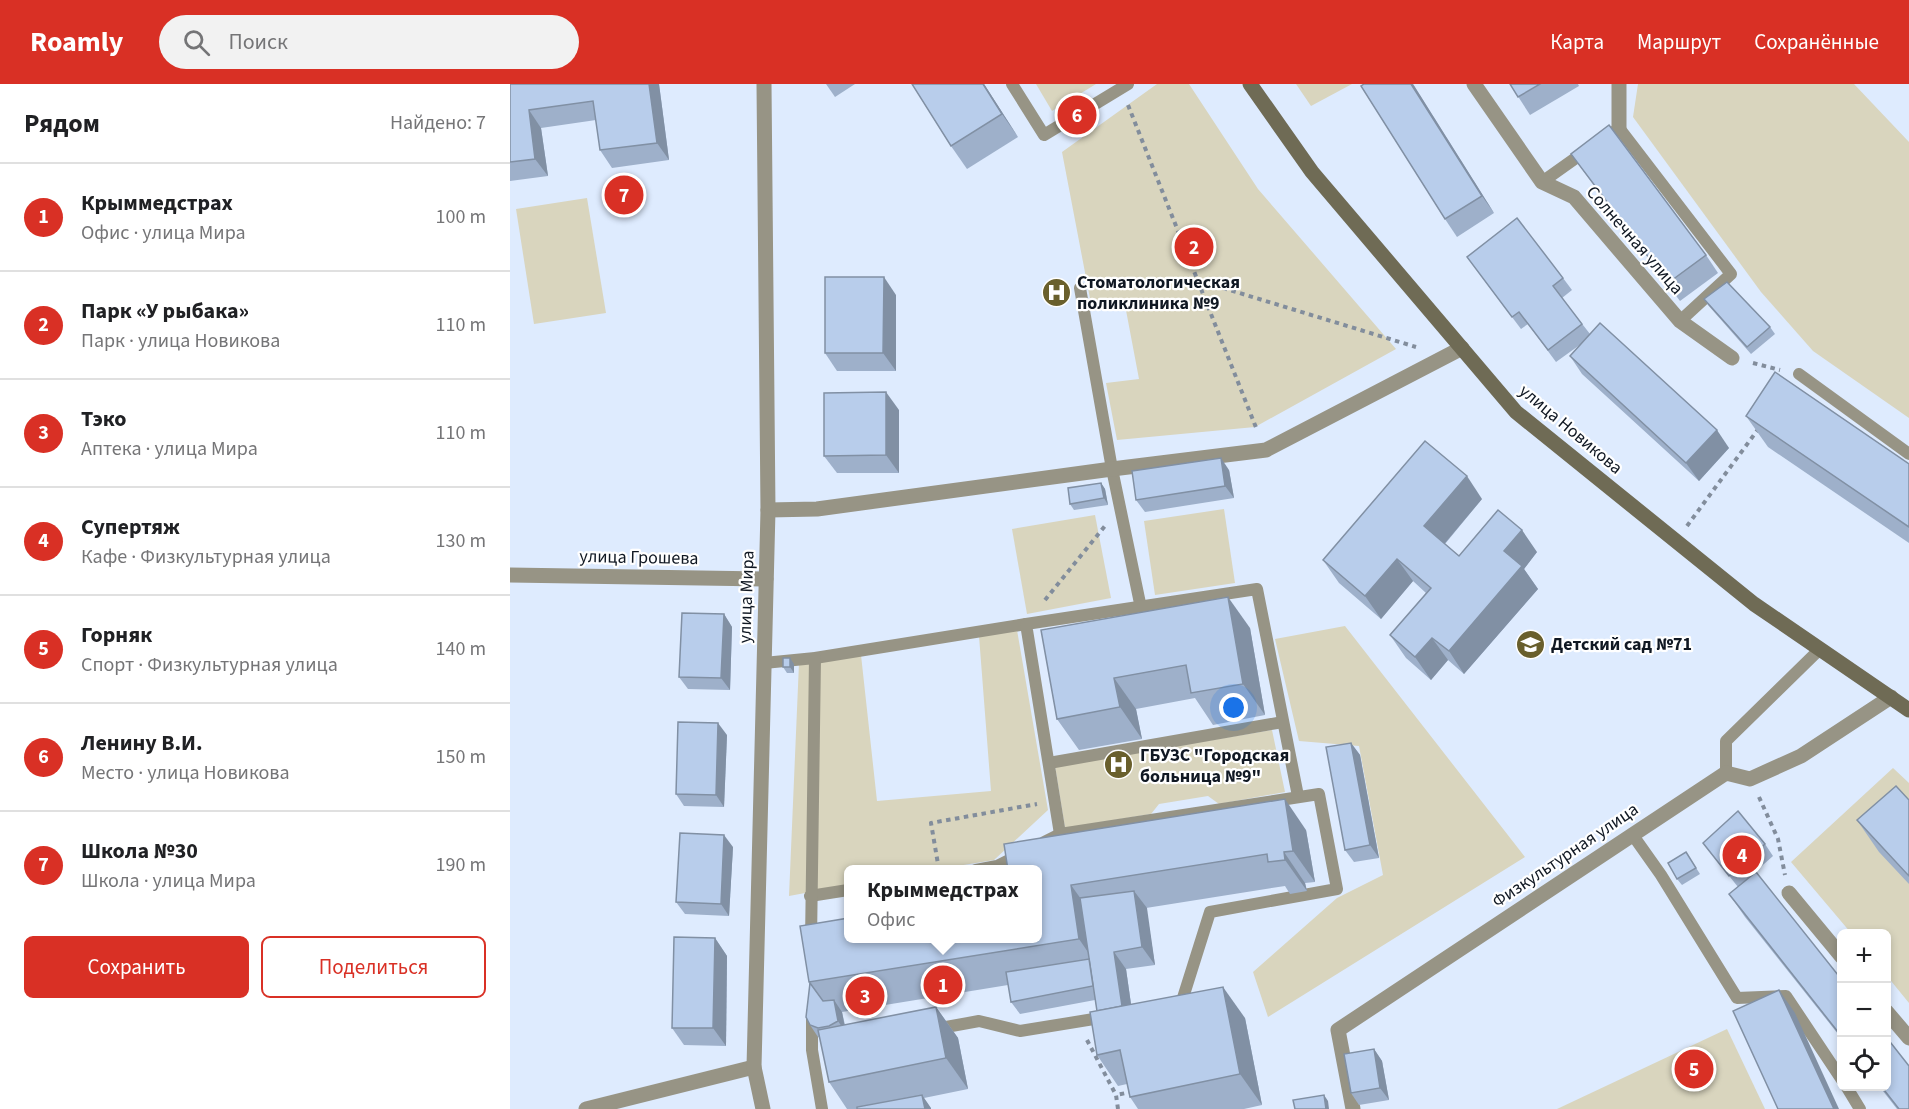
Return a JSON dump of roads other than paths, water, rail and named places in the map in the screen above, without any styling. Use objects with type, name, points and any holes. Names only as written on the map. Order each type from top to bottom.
[{"type":"main road","name":"улица Новикова","points":[[1250,84],[1312,172],[1516,412],[1754,604],[1909,710]]},
{"type":"street","name":"улица Мира","points":[[763,1109],[753,1067],[768,510],[764,84]]},
{"type":"street","points":[[1474,84],[1542,182]]},
{"type":"street","points":[[1619,84],[1621,95],[1619,128]]},
{"type":"street","name":"Солнечная улица","points":[[1542,182],[1574,197],[1680,321],[1732,358]]},
{"type":"street","points":[[768,510],[817,509],[1112,468],[1266,450],[1462,348]]},
{"type":"street","name":"улица Грошева","points":[[510,575],[766,579]]},
{"type":"street","points":[[1726,773],[1750,779],[1802,756],[1891,697]]},
{"type":"street","name":"Физкультурная улица","points":[[1353,1109],[1338,1030],[1726,773]]},
{"type":"street","points":[[1789,894],[1837,951]]},
{"type":"street","points":[[1891,1016],[1909,1038]]},
{"type":"street","points":[[586,1109],[753,1067]]},
{"type":"lane","points":[[1012,84],[1044,135],[1125,86]]},
{"type":"lane","points":[[1542,182],[1619,128],[1731,274],[1680,321]]},
{"type":"lane","points":[[1080,288],[1112,468],[1141,608]]},
{"type":"lane","points":[[1799,374],[1909,454]]},
{"type":"lane","points":[[764,663],[815,658],[1257,589],[1298,796]]},
{"type":"lane","points":[[1026,624],[1060,834]]},
{"type":"lane","points":[[1726,773],[1726,741],[1820,649]]},
{"type":"lane","points":[[811,955],[815,658]]},
{"type":"lane","points":[[1049,763],[1283,722]]},
{"type":"lane","points":[[1000,865],[1060,834],[1318,794],[1337,889],[1210,912],[1181,1004],[1161,1008]]},
{"type":"lane","points":[[1632,834],[1661,875],[1737,998],[1786,996],[1837,1072]]},
{"type":"lane","points":[[810,896],[844,891]]},
{"type":"lane","points":[[812,1003],[822,1109]]},
{"type":"lane","points":[[924,1031],[979,1021],[1020,1031],[1107,1017]]},
{"type":"lane","points":[[1849,1091],[1860,1109]]},
{"type":"place","name":"Ленину В.И.","points":[[1077,115]]},
{"type":"place","name":"Школа №30","points":[[624,195]]},
{"type":"place","name":"Парк «У рыбака»","points":[[1194,247]]},
{"type":"place","name":"Стоматологическая поликлиника №9","points":[[1056,292]]},
{"type":"place","name":"Детский сад №71","points":[[1530,644]]},
{"type":"place","name":"ГБУЗС \"Городская больница №9\"","points":[[1119,765]]},
{"type":"place","name":"Супертяж","points":[[1742,855]]},
{"type":"place","name":"Крыммедстрах","points":[[943,985]]},
{"type":"place","name":"Тэко","points":[[865,996]]},
{"type":"place","name":"Горняк","points":[[1694,1069]]}]
